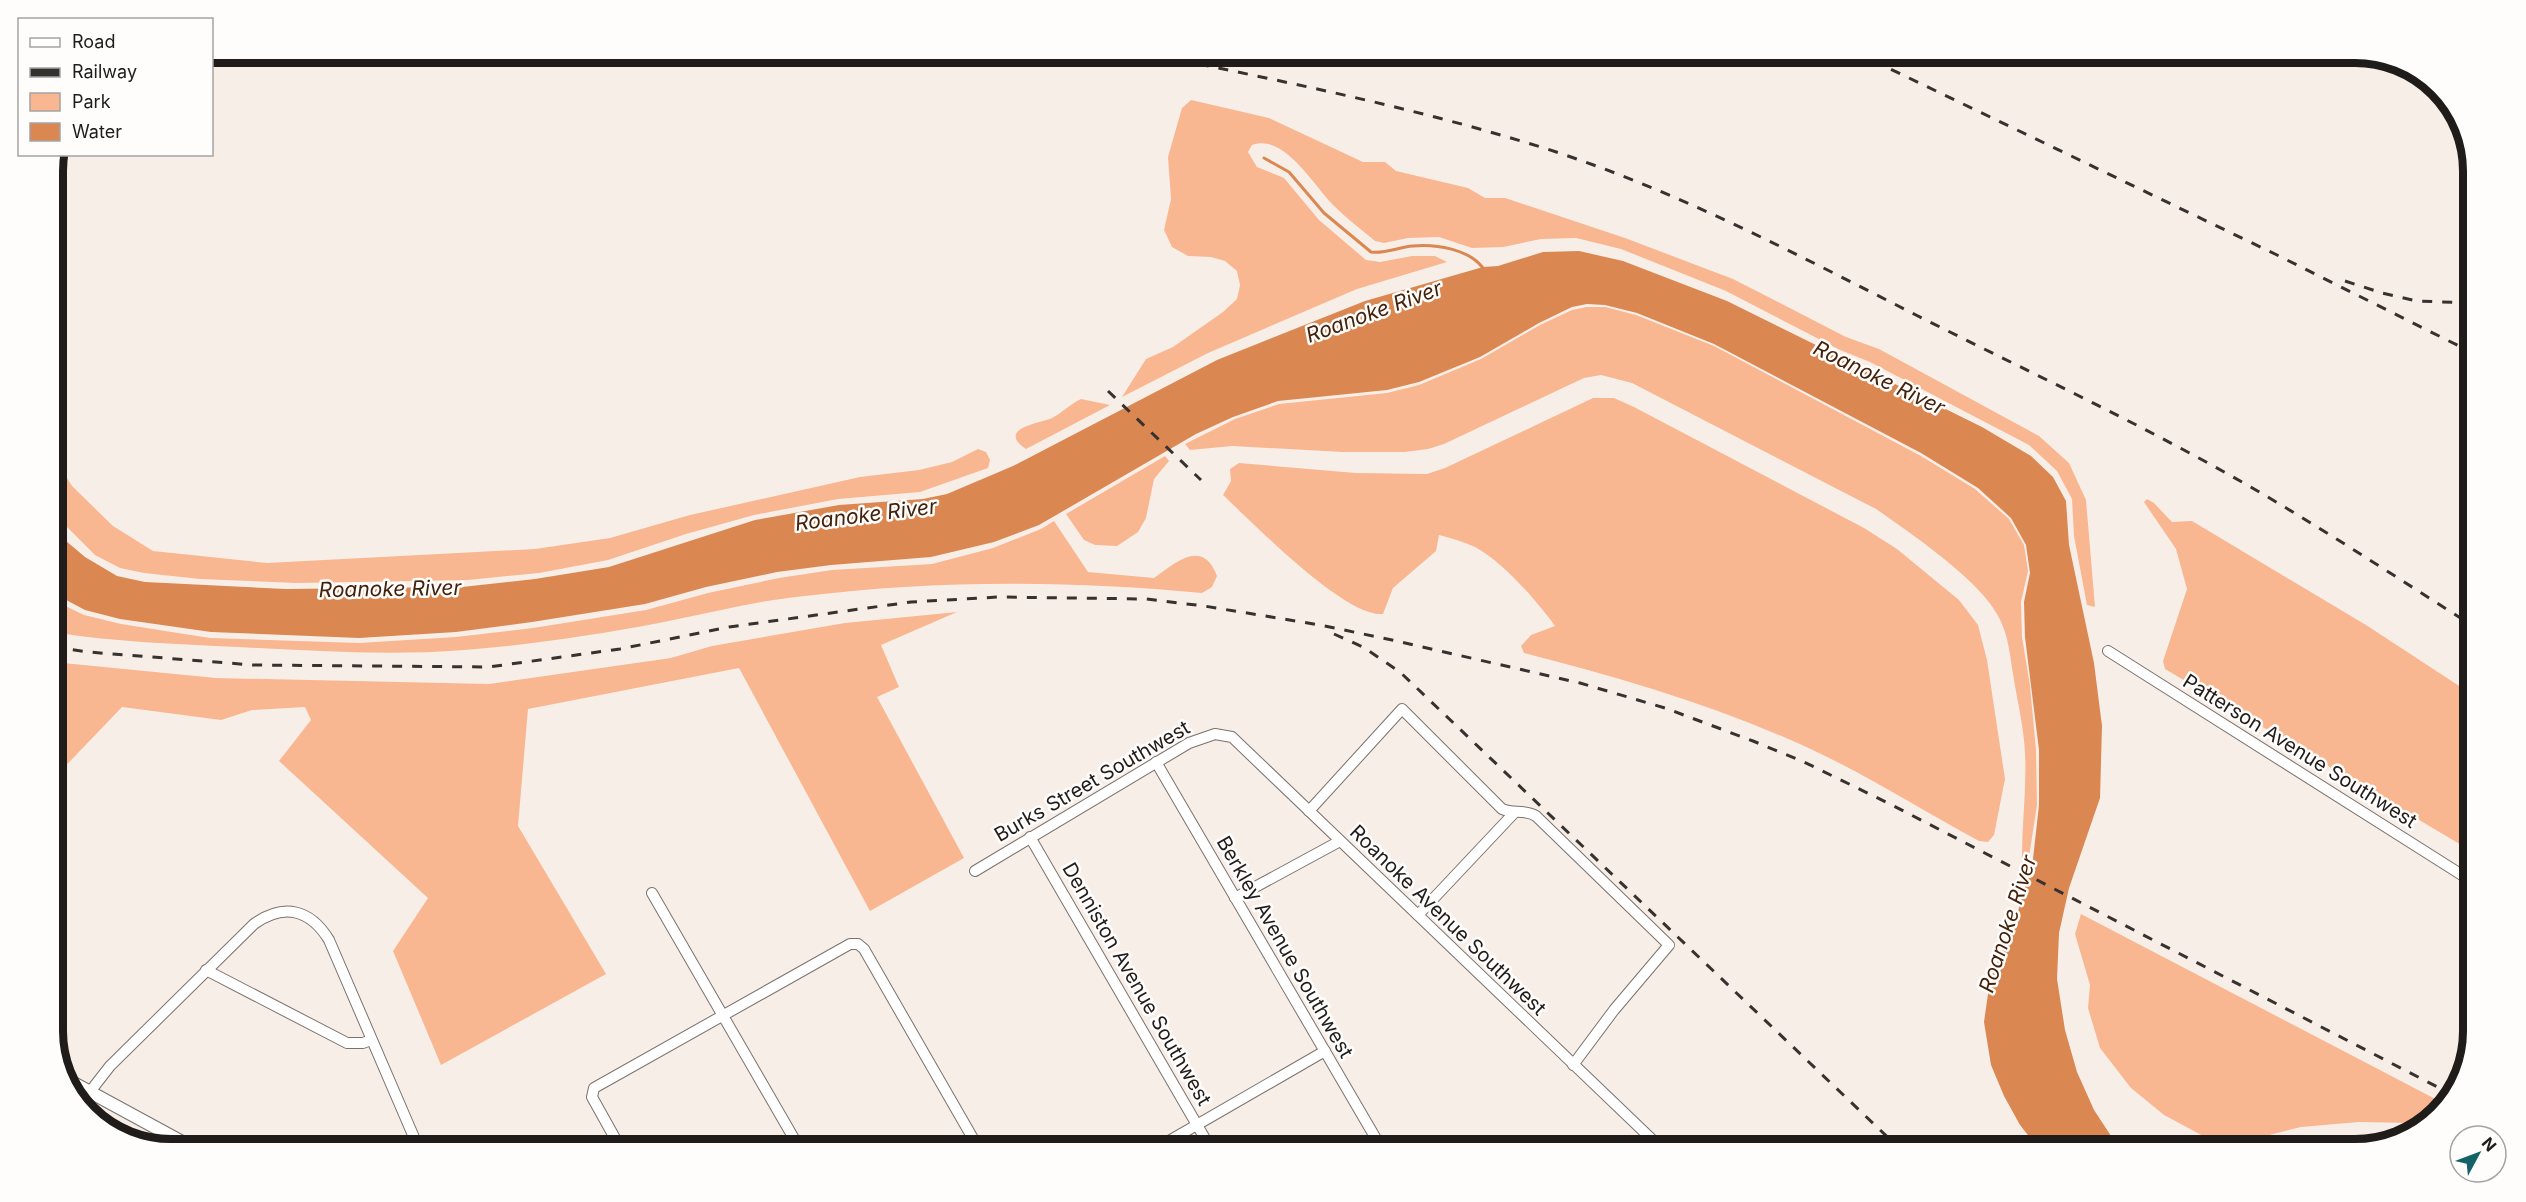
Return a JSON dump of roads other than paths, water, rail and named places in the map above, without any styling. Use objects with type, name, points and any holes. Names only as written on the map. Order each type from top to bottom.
[{"type":"street","name":"Patterson Avenue Southwest","points":[[2108,651],[2463,875]]},
{"type":"street","points":[[1309,811],[1402,709],[1502,808],[1515,812],[1524,811],[1536,816],[1669,945],[1573,1065]]},
{"type":"street","name":"Burks Street Southwest","points":[[975,871],[1156,762],[1206,735],[1225,735],[1238,741],[1309,811]]},
{"type":"street","name":"Berkley Avenue Southwest","points":[[1156,762],[1376,1139]]},
{"type":"street","name":"Roanoke Avenue Southwest","points":[[1309,811],[1651,1139]]},
{"type":"street","points":[[1418,915],[1515,812]]},
{"type":"street","name":"Denniston Avenue Southwest","points":[[1030,837],[1205,1139]]},
{"type":"street","points":[[1235,898],[1340,841]]},
{"type":"street","points":[[652,893],[794,1139]]},
{"type":"street","points":[[89,1093],[110,1066],[263,917],[274,913],[295,911],[305,915],[323,930],[329,940],[414,1139]]},
{"type":"street","points":[[615,1139],[598,1110],[592,1092],[594,1088],[844,945],[858,944],[869,957],[973,1139]]},
{"type":"street","points":[[206,970],[347,1043],[363,1043],[371,1040]]},
{"type":"street","points":[[1172,1139],[1325,1051]]},
{"type":"street","points":[[78,1086],[175,1139]]},
{"type":"street","points":[[165,1139],[167,1135]]},
{"type":"water","name":"Roanoke River","points":[[1579,251],[1623,261],[1727,301],[1982,427],[2031,456],[2053,477],[2066,501],[2069,545],[2094,663],[2102,726],[2100,798],[2069,888],[2059,933],[2057,979],[2065,1030],[2077,1072],[2094,1110],[2113,1139],[2031,1139],[2020,1125],[2004,1096],[1991,1065],[1984,1022],[1990,980],[2016,918],[2033,859],[2039,805],[2039,750],[2025,637],[2024,602],[2030,573],[2026,545],[2011,518],[1978,488],[1921,453],[1714,344],[1637,313],[1605,305],[1587,304],[1572,307],[1480,357],[1419,382],[1387,390],[1278,401],[1233,417],[1196,434],[1039,525],[994,542],[931,557],[777,572],[706,587],[645,604],[532,622],[456,632],[359,638],[211,632],[120,619],[85,610],[63,598],[63,538],[85,557],[117,576],[145,582],[286,589],[462,587],[535,579],[609,567],[755,520],[839,505],[923,499],[947,494],[1013,466],[1217,360],[1365,301],[1543,252]]},
{"type":"waterway","points":[[1264,158],[1289,172],[1324,213],[1371,252],[1413,246],[1442,247],[1469,256],[1483,268]]},
{"type":"railway","points":[[1194,63],[1345,95],[1497,134],[1595,165],[1688,203],[1826,269],[2208,463],[2306,520],[2463,620]]},
{"type":"railway","points":[[1878,63],[2275,254],[2463,348]]},
{"type":"railway","points":[[2345,281],[2417,301],[2463,303]]},
{"type":"railway","points":[[1108,391],[1201,480]]},
{"type":"railway","points":[[63,648],[253,665],[489,667],[620,649],[729,627],[911,602],[999,597],[1146,599],[1320,625],[1580,683],[1665,708],[1804,762],[1890,804],[2445,1091]]},
{"type":"railway","points":[[1334,634],[1363,647],[1400,672],[1890,1139]]}]
